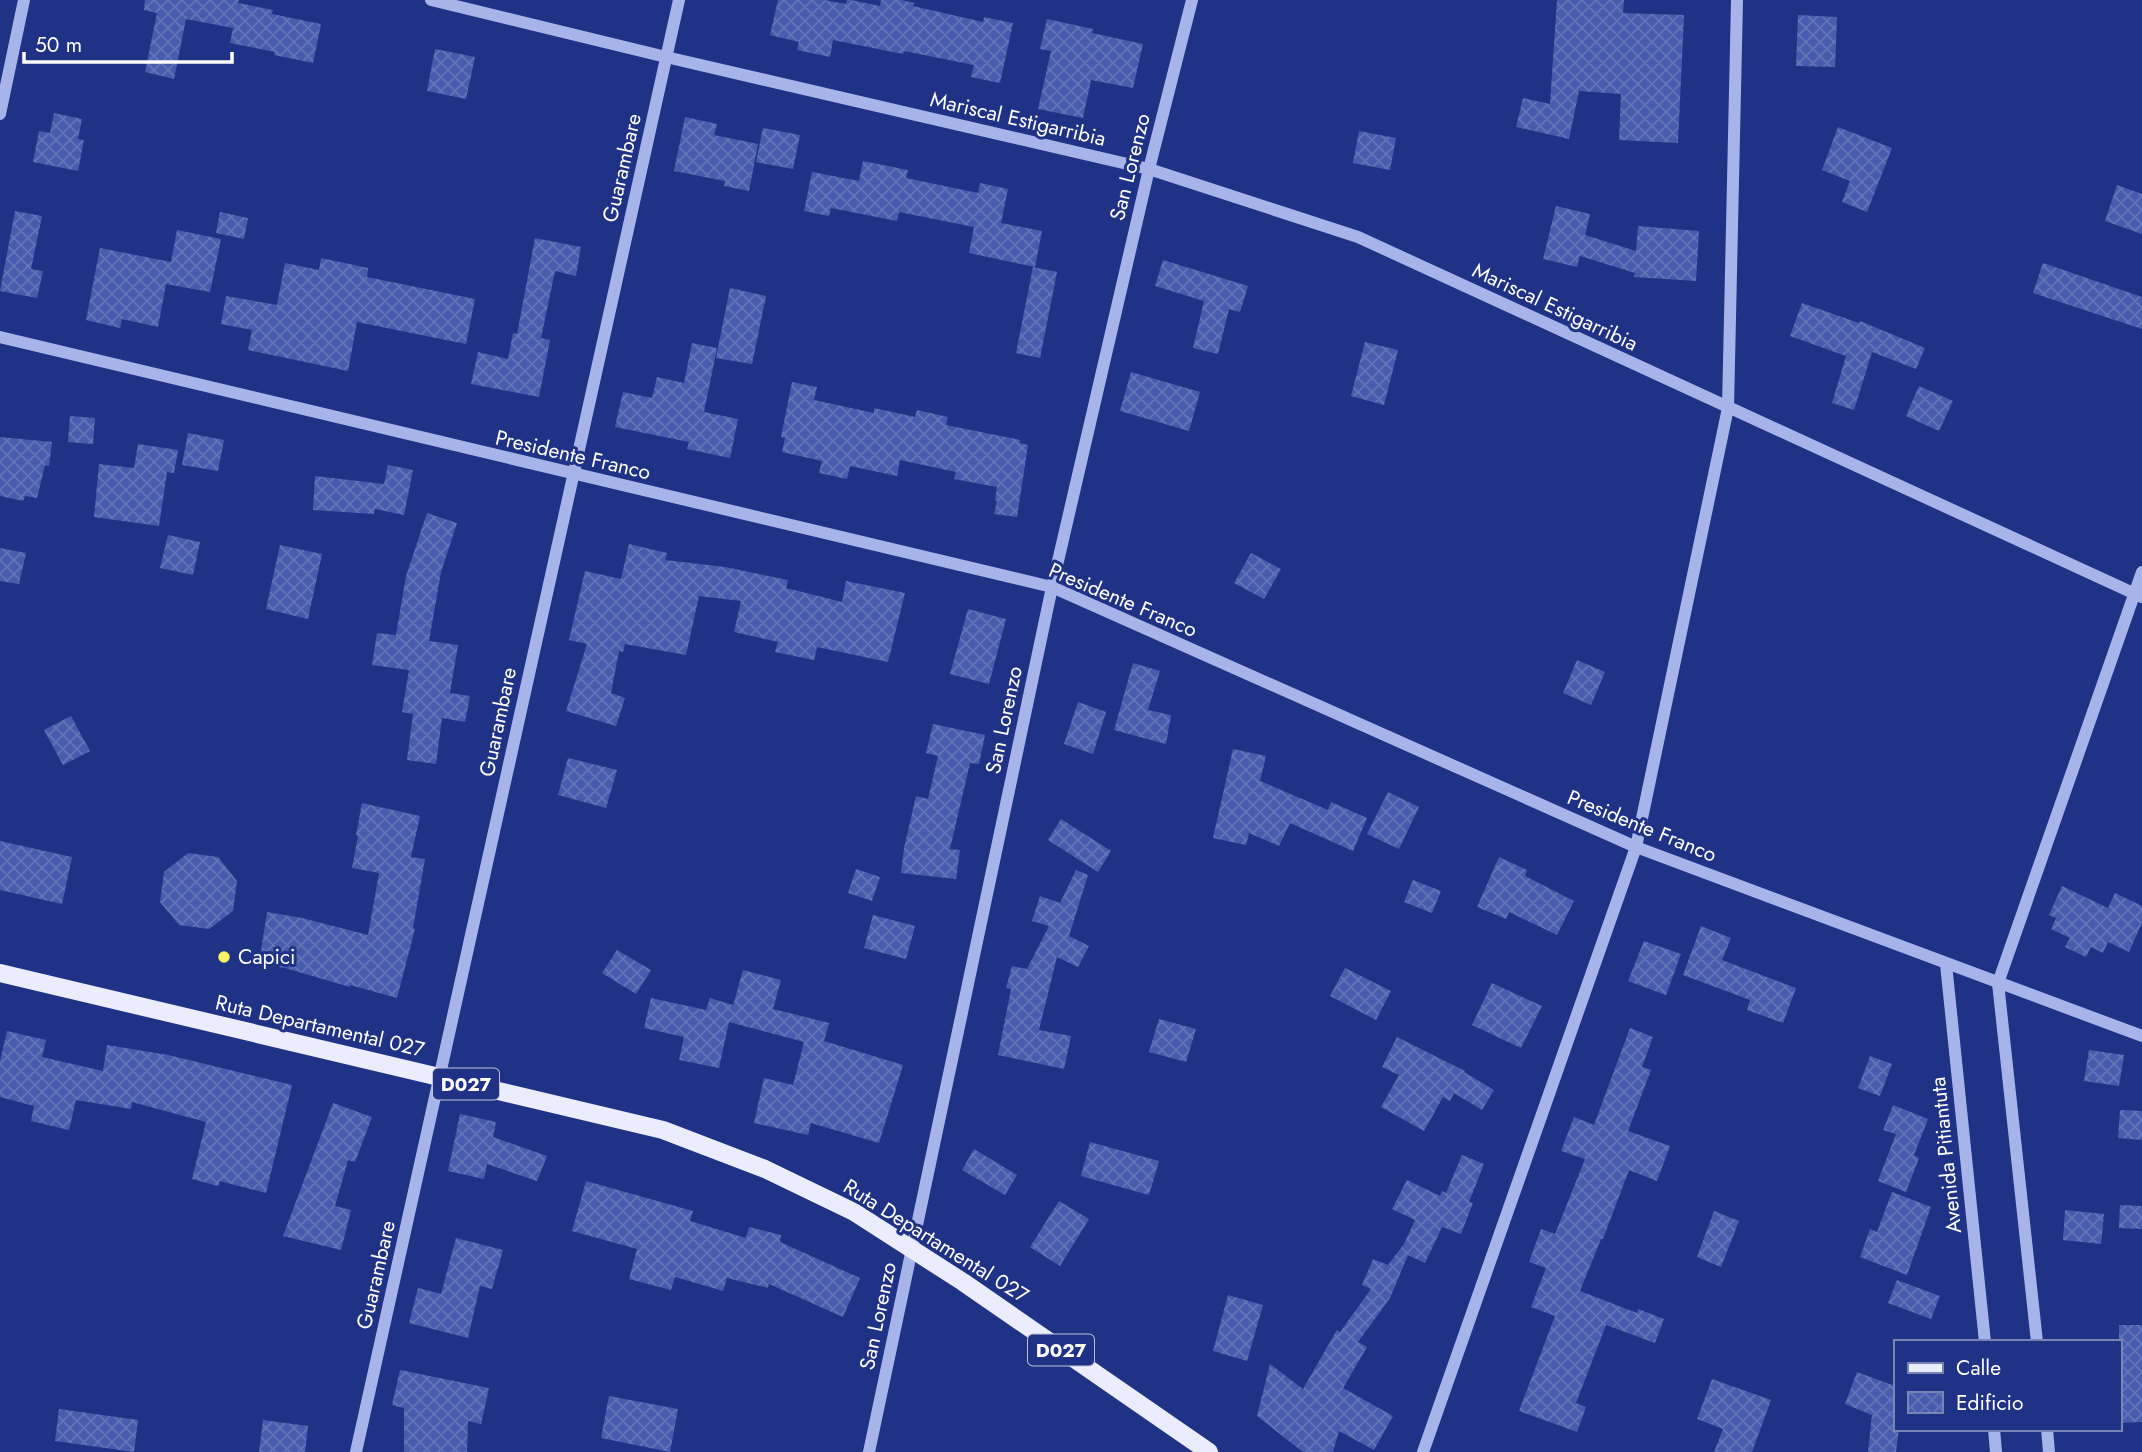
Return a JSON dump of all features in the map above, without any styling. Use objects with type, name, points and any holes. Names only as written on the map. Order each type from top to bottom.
[{"type":"main road","name":"Ruta Departamental 027","points":[[0,974],[663,1130],[778,1175],[853,1212],[912,1248],[1209,1452]]},
{"type":"street","points":[[0,114],[24,0]]},
{"type":"street","name":"Mariscal Estigarribia","points":[[431,0],[1149,169],[1358,237],[2138,595]]},
{"type":"street","name":"Guarambare","points":[[356,1452],[679,0]]},
{"type":"street","name":"San Lorenzo","points":[[869,1452],[1052,587],[1149,169],[1192,0]]},
{"type":"street","points":[[1423,1452],[1636,847],[1728,408],[1737,0]]},
{"type":"street","name":"Presidente Franco","points":[[0,337],[1052,587],[1636,847],[2142,1036]]},
{"type":"street","points":[[2037,1340],[1998,984],[2138,595],[2142,572]]},
{"type":"street","name":"Avenida Pitiantuta","points":[[1946,964],[1985,1340]]},
{"type":"street","points":[[1994,1431],[1996,1452]]},
{"type":"street","points":[[2047,1431],[2049,1452]]},
{"type":"building","points":[[145,0],[239,0],[238,3],[273,10],[272,14],[321,24],[313,63],[230,43],[233,28],[186,19],[174,79],[145,72],[157,13],[144,10]]},
{"type":"building","points":[[778,0],[824,0],[846,4],[847,0],[851,0],[880,6],[881,0],[902,0],[914,3],[913,6],[983,22],[984,17],[1013,23],[1000,83],[971,77],[974,65],[904,51],[903,54],[833,40],[830,57],[797,50],[799,42],[770,35]]},
{"type":"building","points":[[1557,0],[1624,0],[1623,13],[1684,15],[1678,143],[1619,140],[1621,94],[1579,91],[1569,139],[1516,127],[1523,98],[1550,104]]},
{"type":"building","points":[[1798,15],[1837,17],[1835,67],[1796,66]]},
{"type":"building","points":[[1047,19],[1093,29],[1092,33],[1143,44],[1133,88],[1091,80],[1083,118],[1038,109],[1051,51],[1040,49]]},
{"type":"building","points":[[435,49],[475,57],[466,99],[427,91]]},
{"type":"building","points":[[54,113],[82,119],[78,139],[84,140],[78,171],[33,162],[39,131],[50,133]]},
{"type":"building","points":[[685,117],[717,124],[714,135],[758,144],[749,191],[724,186],[725,181],[674,171]]},
{"type":"building","points":[[1838,127],[1892,148],[1867,212],[1842,202],[1850,181],[1822,170]]},
{"type":"building","points":[[763,128],[800,135],[793,169],[756,162]]},
{"type":"building","points":[[1359,131],[1396,138],[1390,170],[1353,163]]},
{"type":"building","points":[[863,161],[908,170],[906,178],[978,193],[980,183],[1008,189],[1001,223],[1042,231],[1035,267],[969,253],[974,227],[899,212],[897,221],[831,208],[829,216],[804,211],[812,172],[859,181]]},
{"type":"building","points":[[2117,185],[2142,194],[2142,234],[2105,221]]},
{"type":"building","points":[[1556,206],[1590,214],[1585,235],[1636,251],[1638,226],[1699,231],[1696,281],[1634,277],[1635,273],[1580,256],[1577,267],[1543,259]]},
{"type":"building","points":[[15,211],[42,216],[31,269],[43,271],[37,298],[0,291]]},
{"type":"building","points":[[220,212],[248,218],[244,239],[216,233]]},
{"type":"building","points":[[177,230],[221,239],[210,292],[166,284],[158,327],[122,319],[120,328],[86,320],[100,248],[171,262]]},
{"type":"building","points":[[535,238],[581,247],[576,276],[555,271],[541,338],[550,340],[539,397],[471,384],[478,352],[508,359],[513,333],[517,334]]},
{"type":"building","points":[[321,258],[368,268],[367,277],[475,299],[466,344],[357,322],[348,371],[248,350],[252,330],[221,324],[226,296],[277,305],[285,263],[319,270]]},
{"type":"building","points":[[1163,260],[1248,286],[1240,312],[1229,309],[1218,354],[1193,348],[1204,301],[1155,286]]},
{"type":"building","points":[[2043,263],[2142,297],[2142,329],[2033,293]]},
{"type":"building","points":[[1033,267],[1057,272],[1040,358],[1016,353]]},
{"type":"building","points":[[730,288],[766,296],[752,364],[716,358]]},
{"type":"building","points":[[1802,303],[1859,323],[1860,321],[1925,348],[1916,369],[1872,352],[1854,410],[1832,403],[1846,356],[1790,336]]},
{"type":"building","points":[[1365,342],[1398,350],[1384,405],[1351,396]]},
{"type":"building","points":[[692,343],[717,348],[704,412],[738,419],[730,458],[687,449],[689,442],[615,427],[623,392],[652,398],[657,377],[684,383]]},
{"type":"building","points":[[1131,372],[1200,392],[1189,431],[1120,411]]},
{"type":"building","points":[[792,382],[817,387],[814,400],[874,413],[874,408],[915,417],[917,410],[948,417],[946,425],[1020,440],[1020,443],[1028,445],[1017,517],[994,514],[997,487],[954,479],[956,472],[900,460],[897,476],[850,466],[847,479],[819,473],[822,461],[782,452],[785,438],[781,437]]},
{"type":"building","points":[[1919,386],[1953,401],[1939,431],[1906,416]]},
{"type":"building","points":[[70,416],[95,418],[93,444],[68,442]]},
{"type":"building","points":[[188,433],[224,440],[218,471],[182,465]]},
{"type":"building","points":[[0,437],[52,442],[49,466],[45,465],[37,498],[25,496],[23,501],[0,496]]},
{"type":"building","points":[[138,444],[178,450],[174,473],[167,472],[159,526],[94,517],[99,464],[134,468]]},
{"type":"building","points":[[388,465],[413,470],[404,515],[375,509],[374,514],[313,510],[315,476],[384,484]]},
{"type":"building","points":[[427,513],[457,523],[441,572],[429,641],[458,645],[450,693],[470,696],[465,722],[442,718],[436,764],[407,760],[413,714],[402,712],[409,670],[372,665],[377,633],[396,635],[406,576]]},
{"type":"building","points":[[168,535],[200,542],[193,575],[160,568]]},
{"type":"building","points":[[629,544],[667,553],[665,560],[725,567],[788,580],[786,588],[842,602],[846,581],[905,593],[888,662],[817,647],[814,660],[775,652],[778,642],[734,632],[741,601],[699,596],[686,655],[625,644],[623,652],[619,651],[611,693],[625,698],[616,726],[566,711],[587,644],[569,640],[585,571],[621,579]]},
{"type":"building","points":[[280,545],[322,554],[308,619],[266,609]]},
{"type":"building","points":[[0,548],[26,553],[19,584],[0,581]]},
{"type":"building","points":[[1251,553],[1281,569],[1264,599],[1234,583]]},
{"type":"building","points":[[968,609],[1006,619],[989,684],[950,674]]},
{"type":"building","points":[[1577,660],[1605,672],[1591,705],[1563,693]]},
{"type":"building","points":[[1133,663],[1160,671],[1148,710],[1171,715],[1166,744],[1114,730]]},
{"type":"building","points":[[1078,702],[1106,712],[1093,754],[1064,744]]},
{"type":"building","points":[[71,716],[90,751],[63,765],[44,730]]},
{"type":"building","points":[[933,724],[985,735],[979,764],[970,763],[950,849],[960,850],[956,879],[901,873],[916,796],[928,799],[938,756],[926,753]]},
{"type":"building","points":[[1233,749],[1266,756],[1260,781],[1328,810],[1331,802],[1367,818],[1353,851],[1290,823],[1279,846],[1249,833],[1246,845],[1213,838]]},
{"type":"building","points":[[568,758],[617,770],[606,808],[558,795]]},
{"type":"building","points":[[1388,792],[1419,807],[1399,849],[1367,834]]},
{"type":"building","points":[[362,803],[420,816],[411,857],[425,859],[413,928],[415,929],[397,998],[285,968],[259,964],[267,912],[368,935],[379,873],[352,868]]},
{"type":"building","points":[[1061,819],[1111,851],[1098,872],[1048,840]]},
{"type":"building","points":[[0,841],[72,857],[62,904],[0,890]]},
{"type":"building","points":[[188,853],[218,857],[237,881],[233,911],[209,929],[179,925],[160,902],[164,872]]},
{"type":"building","points":[[1499,857],[1527,870],[1525,876],[1574,901],[1557,935],[1509,912],[1506,919],[1477,907]]},
{"type":"building","points":[[856,869],[880,877],[872,901],[848,893]]},
{"type":"building","points":[[1076,870],[1088,875],[1069,936],[1089,946],[1078,967],[1057,957],[1039,1030],[1071,1036],[1064,1069],[998,1055],[1011,989],[1006,988],[1012,966],[1027,969],[1049,926],[1032,921],[1040,896],[1060,903]]},
{"type":"building","points":[[1413,880],[1441,891],[1432,913],[1404,902]]},
{"type":"building","points":[[2062,886],[2108,908],[2115,893],[2142,906],[2142,923],[2129,952],[2108,942],[2103,953],[2091,947],[2086,957],[2065,947],[2070,938],[2051,929],[2056,918],[2049,915]]},
{"type":"building","points":[[873,915],[915,926],[906,959],[864,948]]},
{"type":"building","points":[[1701,926],[1731,938],[1722,960],[1796,988],[1783,1023],[1747,1010],[1750,1000],[1683,975]]},
{"type":"building","points":[[1644,941],[1681,954],[1666,995],[1628,981]]},
{"type":"building","points":[[617,950],[651,970],[636,994],[602,973]]},
{"type":"building","points":[[1345,968],[1391,991],[1376,1020],[1330,996]]},
{"type":"building","points":[[743,970],[781,980],[773,1009],[829,1023],[824,1041],[903,1065],[879,1143],[811,1123],[808,1135],[754,1123],[764,1078],[793,1085],[804,1042],[729,1022],[719,1068],[679,1060],[684,1037],[644,1028],[651,998],[706,1010],[710,998],[733,1005],[732,1009]]},
{"type":"building","points":[[1492,983],[1542,1006],[1521,1048],[1472,1025]]},
{"type":"building","points":[[1159,1019],[1196,1029],[1186,1062],[1149,1052]]},
{"type":"building","points":[[1630,1028],[1653,1037],[1642,1067],[1651,1070],[1628,1131],[1670,1146],[1657,1181],[1629,1170],[1580,1291],[1637,1313],[1638,1309],[1664,1319],[1655,1343],[1606,1325],[1576,1403],[1586,1407],[1577,1432],[1519,1411],[1555,1316],[1531,1307],[1546,1268],[1529,1262],[1541,1229],[1555,1234],[1585,1159],[1561,1151],[1574,1117],[1594,1125]]},
{"type":"building","points":[[7,1031],[46,1040],[42,1057],[103,1071],[107,1045],[168,1055],[292,1085],[266,1193],[220,1181],[218,1186],[192,1179],[206,1122],[132,1102],[131,1109],[76,1100],[69,1130],[31,1121],[34,1106],[0,1097],[0,1061]]},
{"type":"building","points":[[1397,1037],[1465,1071],[1494,1090],[1482,1110],[1454,1093],[1450,1101],[1443,1097],[1424,1131],[1381,1107],[1399,1075],[1382,1067]]},
{"type":"building","points":[[2089,1050],[2124,1055],[2119,1086],[2084,1081]]},
{"type":"building","points":[[1870,1056],[1892,1064],[1880,1096],[1858,1088]]},
{"type":"building","points":[[333,1103],[372,1117],[355,1162],[348,1160],[335,1206],[351,1210],[341,1250],[283,1236]]},
{"type":"building","points":[[1893,1105],[1928,1119],[1914,1155],[1919,1158],[1906,1192],[1878,1181],[1896,1134],[1883,1130]]},
{"type":"building","points":[[2120,1110],[2142,1111],[2142,1140],[2118,1138]]},
{"type":"building","points":[[460,1114],[496,1122],[493,1137],[547,1156],[537,1181],[487,1164],[484,1179],[448,1171]]},
{"type":"building","points":[[1090,1142],[1159,1161],[1149,1195],[1081,1176]]},
{"type":"building","points":[[974,1149],[1017,1175],[1005,1195],[962,1170]]},
{"type":"building","points":[[1462,1155],[1484,1164],[1469,1202],[1473,1203],[1461,1234],[1442,1227],[1425,1263],[1408,1255],[1390,1298],[1358,1342],[1367,1347],[1343,1388],[1393,1416],[1374,1450],[1339,1431],[1333,1452],[1303,1452],[1257,1416],[1270,1364],[1303,1389],[1337,1330],[1340,1332],[1371,1289],[1362,1285],[1373,1259],[1388,1265],[1404,1244],[1415,1220],[1392,1209],[1407,1180],[1440,1196],[1442,1191],[1446,1193]]},
{"type":"building","points":[[586,1181],[693,1211],[690,1221],[746,1238],[749,1227],[781,1235],[780,1242],[860,1278],[843,1317],[769,1284],[768,1288],[727,1278],[723,1291],[675,1277],[671,1290],[629,1279],[637,1249],[572,1231]]},
{"type":"building","points":[[1892,1192],[1931,1207],[1907,1275],[1860,1257],[1870,1229],[1877,1232]]},
{"type":"building","points":[[1059,1201],[1089,1219],[1060,1266],[1030,1247]]},
{"type":"building","points":[[2120,1205],[2142,1206],[2142,1229],[2119,1228]]},
{"type":"building","points":[[2065,1210],[2104,1214],[2101,1244],[2063,1240]]},
{"type":"building","points":[[1714,1211],[1739,1221],[1721,1267],[1697,1257]]},
{"type":"building","points":[[456,1238],[503,1250],[492,1289],[480,1286],[468,1338],[409,1323],[418,1288],[441,1294]]},
{"type":"building","points":[[1897,1280],[1940,1296],[1931,1319],[1888,1303]]},
{"type":"building","points":[[1228,1295],[1263,1305],[1247,1361],[1213,1351]]},
{"type":"building","points":[[2119,1325],[2142,1325],[2142,1422],[2121,1423]]},
{"type":"building","points":[[400,1370],[489,1388],[481,1424],[468,1421],[467,1452],[404,1452],[404,1408],[392,1405]]},
{"type":"building","points":[[1857,1372],[1894,1386],[1894,1431],[1899,1431],[1896,1452],[1868,1452],[1872,1415],[1845,1404]]},
{"type":"building","points":[[1712,1379],[1771,1400],[1752,1452],[1714,1452],[1723,1429],[1697,1419]]},
{"type":"building","points":[[609,1396],[678,1409],[670,1452],[601,1438]]},
{"type":"building","points":[[59,1409],[138,1420],[134,1452],[55,1441]]},
{"type":"building","points":[[263,1420],[308,1426],[305,1452],[259,1452]]},
{"type":"place","name":"Capici","points":[[224,957]]}]
